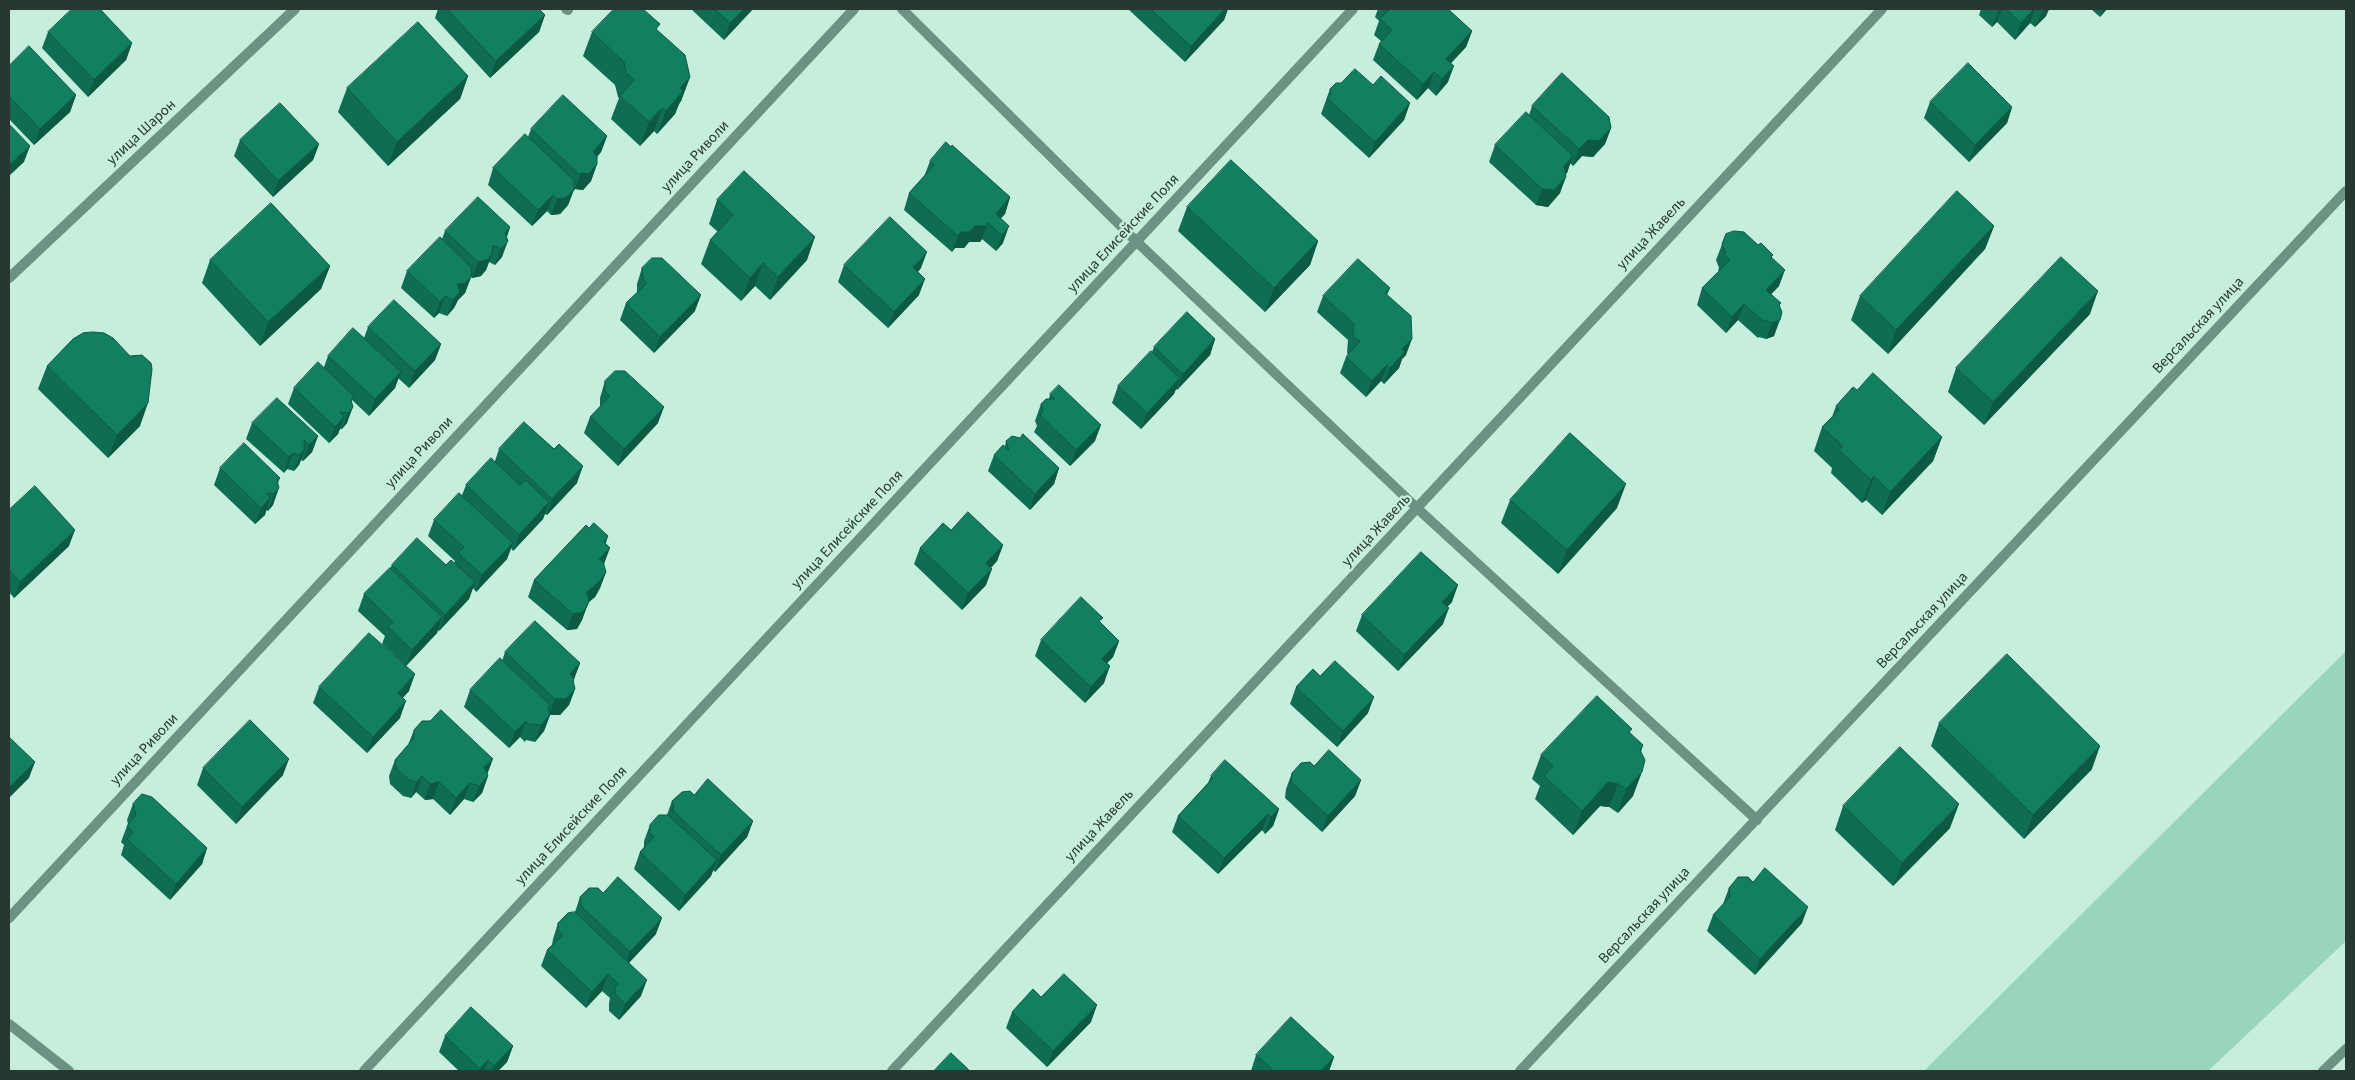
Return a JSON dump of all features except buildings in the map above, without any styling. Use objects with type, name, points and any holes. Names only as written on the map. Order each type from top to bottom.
[{"type":"street","name":"улица Шарон","points":[[9,278],[295,9]]},
{"type":"street","name":"улица Риволи","points":[[9,918],[854,9]]},
{"type":"street","points":[[902,9],[1137,242],[1418,509],[1757,820]]},
{"type":"street","name":"улица Елисейские Поля","points":[[364,1071],[1352,9]]},
{"type":"street","name":"улица Жавель","points":[[892,1071],[1418,509],[1882,9]]},
{"type":"street","name":"Версальская улица","points":[[1520,1071],[2346,190]]},
{"type":"street","points":[[9,1024],[69,1071]]},
{"type":"street","points":[[2322,1071],[2346,1049]]},
{"type":"green space","points":[[2346,651],[2346,941],[2208,1071],[1924,1071]]}]
